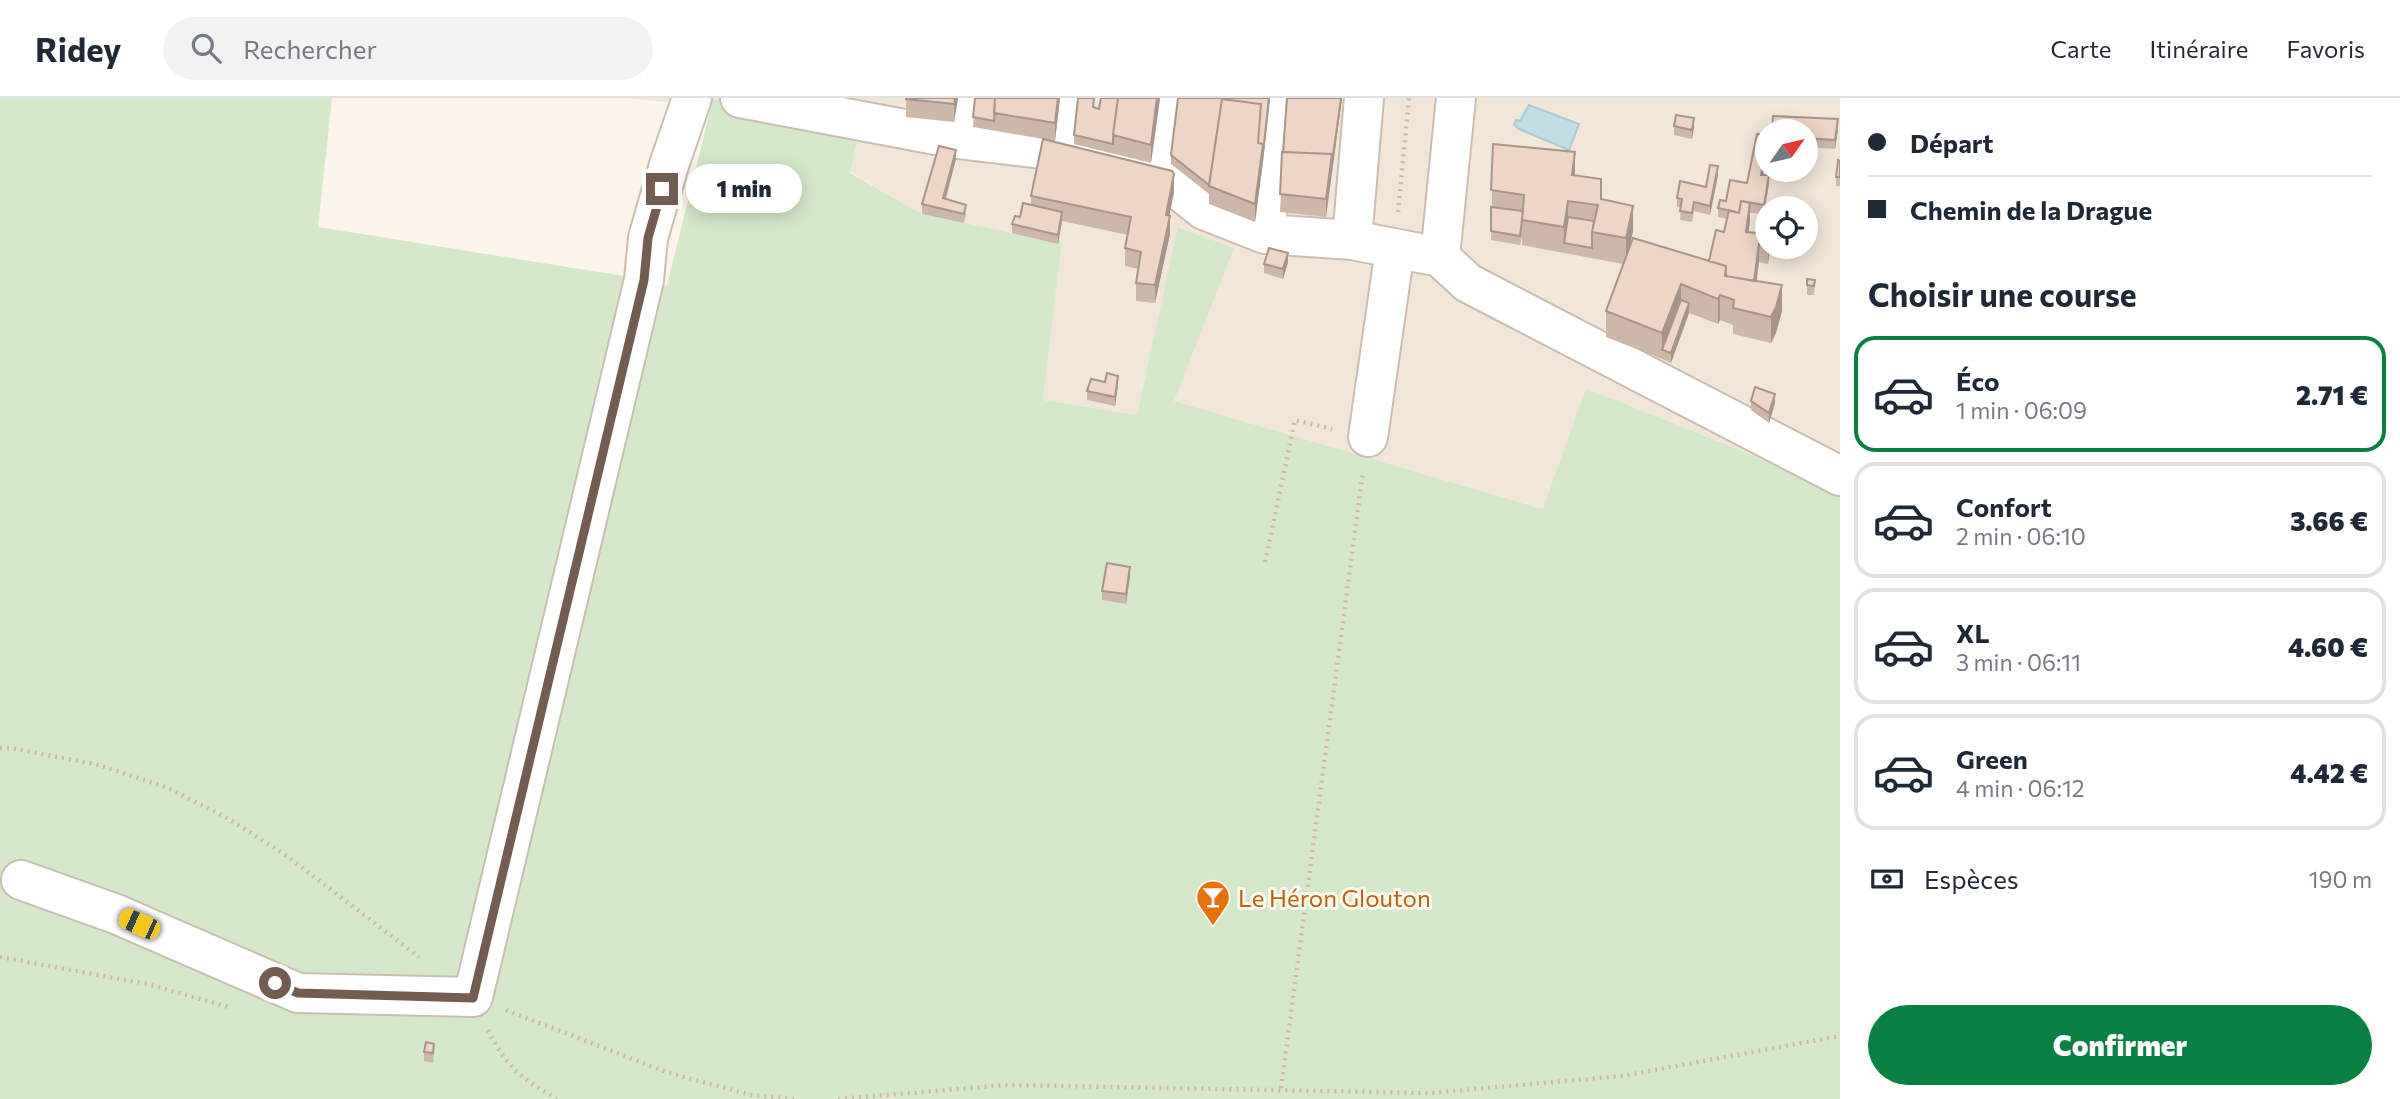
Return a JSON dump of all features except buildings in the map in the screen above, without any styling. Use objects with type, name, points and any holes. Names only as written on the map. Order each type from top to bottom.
[{"type":"street","points":[[22,880],[116,914],[298,993],[473,998],[644,280],[648,238],[692,98]]},
{"type":"street","points":[[740,98],[957,139],[1059,151],[1161,176],[1204,210],[1265,234],[1352,240],[1414,253],[1840,476]]},
{"type":"street","points":[[957,139],[964,98]]},
{"type":"street","points":[[1059,151],[1066,98]]},
{"type":"street","points":[[1161,176],[1171,98]]},
{"type":"street","points":[[1265,234],[1279,98]]},
{"type":"street","points":[[1352,240],[1364,98]]},
{"type":"street","points":[[1368,437],[1456,98]]},
{"type":"path","points":[[1409,98],[1397,225],[1414,253]]},
{"type":"path","points":[[1265,562],[1295,420],[1368,437],[1281,1088]]},
{"type":"path","points":[[0,748],[99,765],[168,788],[229,819],[286,856],[473,998],[666,1072],[751,1095],[795,1099]]},
{"type":"path","points":[[0,957],[148,984],[237,1009]]},
{"type":"path","points":[[473,998],[499,1050],[522,1078],[557,1099]]},
{"type":"path","points":[[838,1099],[1007,1084],[1430,1093],[1622,1076],[1840,1036]]},
{"type":"shaded area","points":[[625,98],[1840,98],[1840,490],[1586,388],[1544,509],[1173,401],[1233,248],[1179,227],[1137,415],[1043,400],[1062,241],[922,214],[850,172],[858,137],[713,99],[665,102]]},
{"type":"green space","points":[[0,98],[332,98],[318,227],[624,276],[667,286],[713,99],[858,136],[850,173],[922,214],[1062,241],[1043,400],[1137,415],[1178,227],[1234,248],[1174,401],[1543,509],[1586,388],[1840,490],[1840,1099],[0,1099]]},
{"type":"water","points":[[1529,105],[1579,124],[1569,150],[1514,125],[1516,120],[1520,121]]},
{"type":"place","name":"Le Héron Glouton","points":[[1213,927]]},
{"type":"route","points":[[275,983],[298,993],[473,998],[644,280],[648,238],[662,189]]}]
